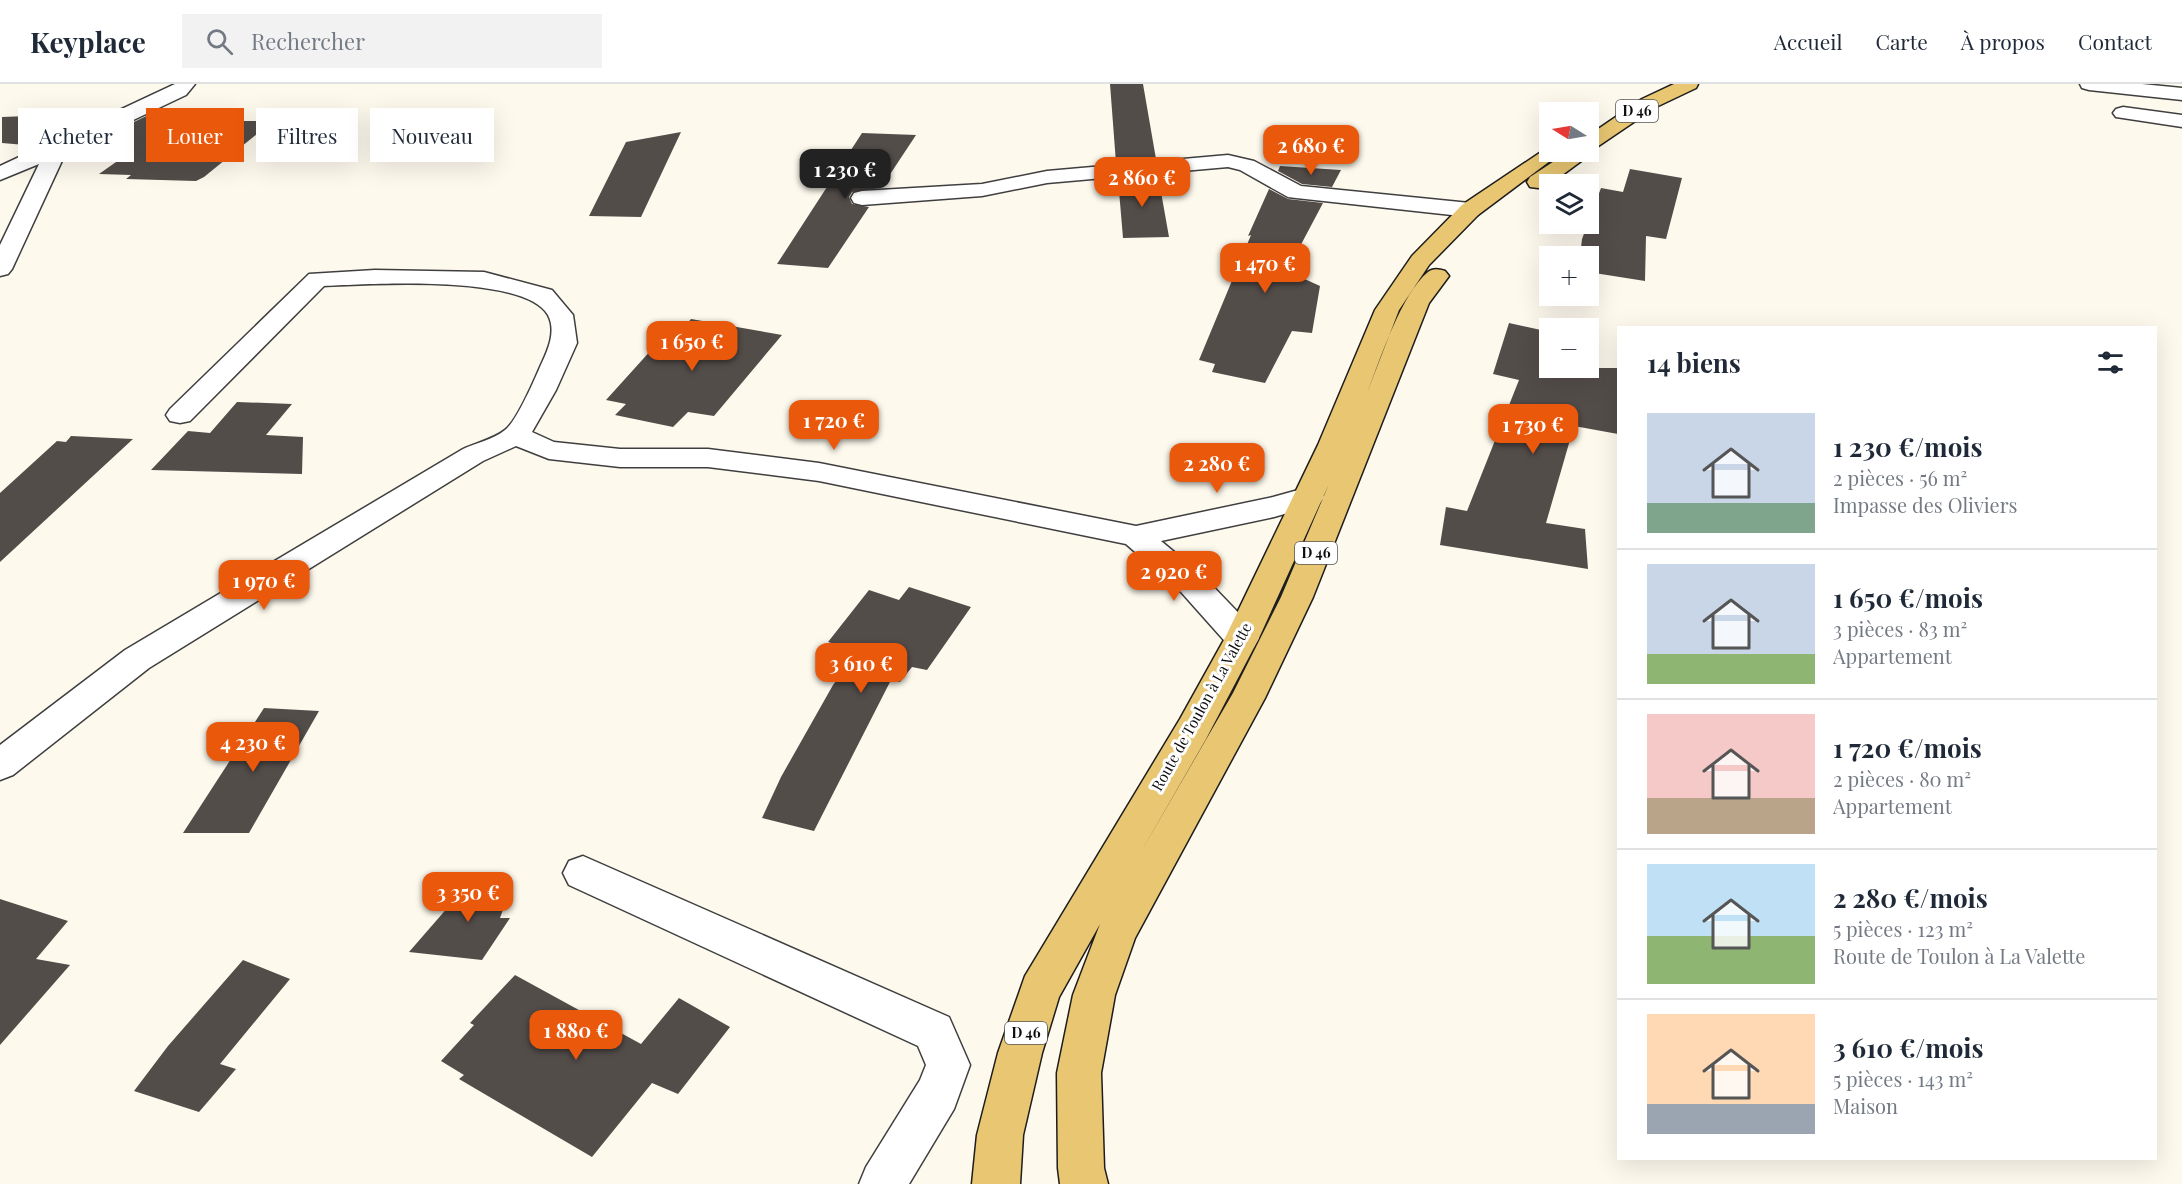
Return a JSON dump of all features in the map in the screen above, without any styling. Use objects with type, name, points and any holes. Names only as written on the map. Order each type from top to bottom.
[{"type":"main road","name":"D 46","points":[[1599,119],[1662,84]]},
{"type":"main road","name":"D 46","points":[[1599,138],[1648,103],[1689,84]]},
{"type":"main road","name":"Route de Toulon à La Valette","points":[[996,1184],[1000,1136],[1020,1053],[1040,990],[1193,729],[1242,638],[1309,497],[1387,310],[1420,261],[1470,210],[1539,161]]},
{"type":"main road","name":"D 46","points":[[1084,1184],[1081,1168],[1079,1073],[1094,995],[1117,932],[1248,698],[1297,597],[1417,302],[1443,267],[1508,204],[1567,162]]},
{"type":"street","points":[[134,112],[179,91],[186,84]]},
{"type":"street","points":[[2089,84],[2182,94]]},
{"type":"street","points":[[2123,113],[2182,122]]},
{"type":"street","points":[[862,198],[982,190],[1047,177],[1228,161],[1247,165],[1296,192],[1470,210]]},
{"type":"street","points":[[0,174],[26,162]]},
{"type":"street","points":[[0,269],[50,162]]},
{"type":"street","points":[[0,765],[137,659],[473,455],[516,436],[543,390],[564,344],[561,315],[543,295],[484,279],[375,277],[317,279],[180,415]]},
{"type":"street","points":[[516,436],[549,450],[620,458],[708,458],[819,472],[1136,536],[1274,507],[1309,497]]},
{"type":"street","points":[[1136,536],[1192,584],[1242,638]]},
{"type":"street","points":[[583,873],[934,1032],[948,1065],[938,1093],[883,1184]]},
{"type":"building","points":[[1110,84],[1143,84],[1156,159],[1116,163]]},
{"type":"building","points":[[18,116],[18,144],[2,143],[2,117]]},
{"type":"building","points":[[146,116],[146,162],[222,162],[196,181],[126,179],[131,175],[99,174],[116,162],[134,162],[134,122]]},
{"type":"building","points":[[244,121],[256,121],[256,135],[244,145]]},
{"type":"building","points":[[681,132],[641,217],[589,216],[626,142]]},
{"type":"building","points":[[862,133],[916,135],[881,188],[852,192],[849,197],[852,204],[869,207],[828,268],[777,264]]},
{"type":"building","points":[[1280,166],[1341,170],[1332,187],[1302,184],[1278,171]]},
{"type":"building","points":[[1630,169],[1682,178],[1666,239],[1646,236],[1645,281],[1599,274],[1599,246],[1581,246],[1584,234],[1599,234],[1601,188],[1623,192]]},
{"type":"building","points":[[1158,175],[1169,237],[1123,238],[1118,179]]},
{"type":"building","points":[[1269,189],[1288,199],[1323,203],[1287,271],[1320,286],[1312,333],[1292,331],[1265,383],[1212,372],[1215,364],[1199,360]]},
{"type":"building","points":[[691,319],[782,335],[714,416],[688,412],[673,427],[615,415],[626,404],[606,400],[662,338],[672,340]]},
{"type":"building","points":[[1509,323],[1539,330],[1539,378],[1599,378],[1599,368],[1617,368],[1617,434],[1574,426],[1546,523],[1585,529],[1588,569],[1440,545],[1446,507],[1467,511],[1519,380],[1493,374]]},
{"type":"building","points":[[237,402],[292,404],[266,435],[303,437],[302,474],[151,470],[188,431],[210,433]]},
{"type":"building","points":[[71,436],[133,439],[0,562],[0,493],[57,441],[66,442]]},
{"type":"building","points":[[909,587],[971,607],[927,670],[912,667],[900,682],[891,680],[814,831],[762,818],[781,777],[833,685],[859,651],[828,642],[869,590],[899,600]]},
{"type":"building","points":[[264,708],[319,711],[249,833],[183,833]]},
{"type":"building","points":[[513,882],[500,918],[510,918],[482,960],[409,952],[469,883]]},
{"type":"building","points":[[0,899],[68,921],[36,959],[70,965],[0,1045]]},
{"type":"building","points":[[243,960],[290,979],[220,1064],[236,1069],[199,1112],[134,1091],[168,1046]]},
{"type":"building","points":[[515,975],[641,1044],[679,998],[730,1027],[678,1094],[652,1083],[592,1157],[459,1079],[464,1075],[441,1061],[474,1025],[470,1023]]}]
